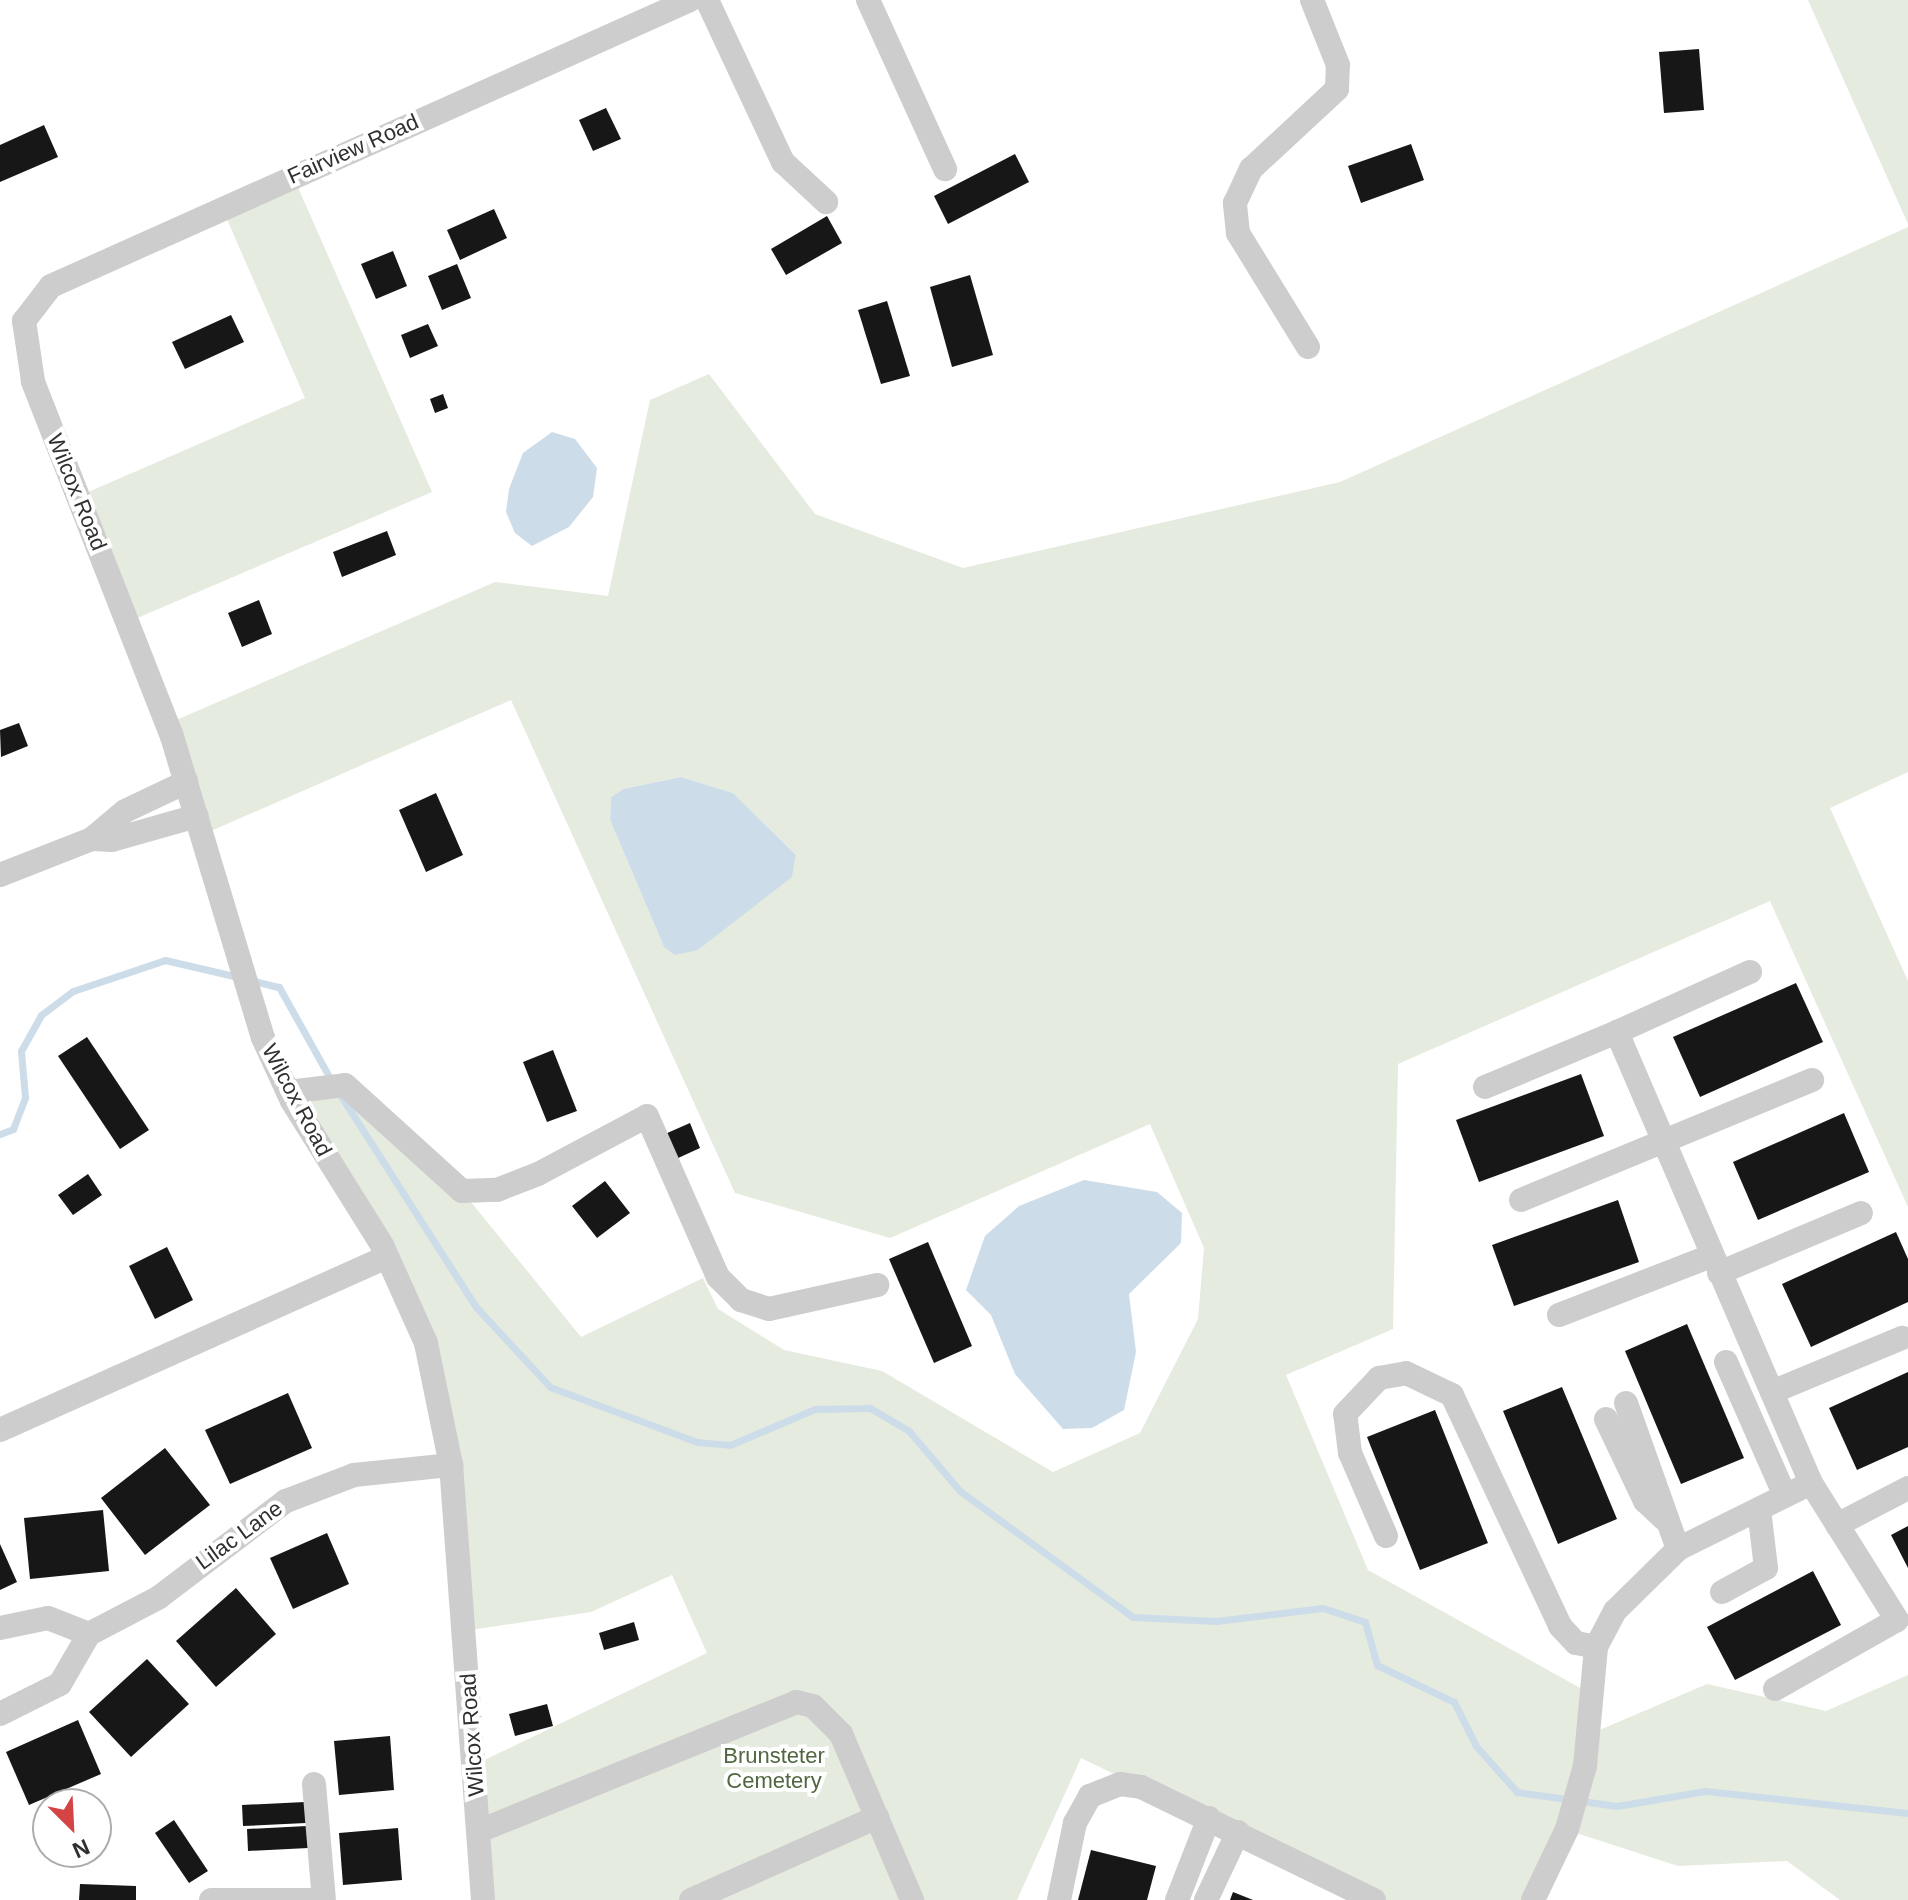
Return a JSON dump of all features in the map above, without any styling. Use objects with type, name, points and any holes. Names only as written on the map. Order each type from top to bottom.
[{"type":"street","name":"Fairview Road","points":[[26,312],[51,286],[690,0]]},
{"type":"street","points":[[707,0],[783,162],[826,202]]},
{"type":"street","points":[[868,0],[945,169]]},
{"type":"street","points":[[1308,347],[1238,233],[1235,203],[1251,169],[1337,89],[1338,65],[1312,0]]},
{"type":"street","name":"Wilcox Road","points":[[26,312],[33,381],[186,782],[246,989],[288,1092],[386,1257],[426,1343],[451,1465],[483,1900]]},
{"type":"street","points":[[0,875],[92,839],[125,811],[186,782]]},
{"type":"street","points":[[92,839],[112,840],[197,816]]},
{"type":"street","points":[[1485,1087],[1750,972]]},
{"type":"street","points":[[1617,1032],[1811,1483],[1902,1620],[1775,1689]]},
{"type":"street","points":[[1521,1200],[1664,1145],[1812,1080]]},
{"type":"street","points":[[288,1092],[345,1085],[462,1191],[497,1190],[524,1180],[647,1116],[718,1277],[741,1300],[769,1309],[877,1285]]},
{"type":"street","points":[[1559,1315],[1715,1265],[1861,1213]]},
{"type":"street","points":[[0,1430],[386,1257]]},
{"type":"street","points":[[1772,1392],[1902,1338]]},
{"type":"street","points":[[1726,1362],[1785,1496]]},
{"type":"street","points":[[1386,1536],[1350,1453],[1345,1414],[1379,1378],[1406,1373],[1452,1395],[1560,1626],[1576,1643],[1596,1647]]},
{"type":"street","points":[[1626,1403],[1661,1491],[1664,1519],[1678,1549]]},
{"type":"street","points":[[1606,1419],[1645,1501],[1664,1519]]},
{"type":"street","name":"Lilac Lane","points":[[89,1634],[158,1598],[286,1501],[354,1475],[451,1465]]},
{"type":"street","points":[[1538,1898],[1567,1829],[1585,1766],[1596,1647],[1624,1600],[1678,1549],[1811,1483]]},
{"type":"street","points":[[1837,1525],[1908,1488]]},
{"type":"street","points":[[1722,1592],[1766,1568],[1759,1509]]},
{"type":"street","points":[[0,1628],[48,1618],[89,1634],[60,1684],[0,1714]]},
{"type":"street","points":[[479,1831],[796,1702],[813,1706],[841,1734],[912,1900]]},
{"type":"street","points":[[314,1784],[324,1900]]},
{"type":"street","points":[[1059,1900],[1075,1823],[1106,1786],[1141,1787],[1238,1832],[1341,1892],[1374,1900]]},
{"type":"street","points":[[691,1900],[877,1817]]},
{"type":"street","points":[[1177,1900],[1209,1818]]},
{"type":"street","points":[[1206,1900],[1238,1832]]},
{"type":"street","points":[[211,1900],[312,1900]]},
{"type":"green space","points":[[1808,0],[1908,0],[1908,224]]},
{"type":"green space","points":[[293,176],[432,492],[128,622],[79,496],[305,398],[222,208]]},
{"type":"green space","name":"Brunsteter Cemetery","points":[[1908,227],[1908,772],[1830,808],[1908,981],[1908,1207],[1770,901],[1398,1064],[1393,1329],[1286,1375],[1368,1570],[1591,1694],[1588,1735],[1707,1684],[1826,1711],[1908,1675],[1908,1900],[1840,1900],[1787,1861],[1678,1866],[1567,1830],[1533,1900],[1374,1900],[1081,1758],[1017,1900],[483,1900],[474,1765],[707,1653],[672,1575],[591,1612],[464,1631],[426,1343],[292,1101],[345,1085],[462,1191],[581,1337],[703,1278],[718,1309],[784,1350],[882,1371],[1053,1472],[1140,1433],[1198,1319],[1204,1248],[1150,1124],[890,1238],[735,1193],[511,700],[204,834],[167,724],[495,582],[608,596],[650,400],[709,374],[815,514],[963,568],[1340,482]],"holes":[[[681,777],[733,793],[796,855],[792,876],[698,950],[664,947],[610,820],[611,797],[623,789]]]},
{"type":"water","points":[[552,432],[575,439],[597,468],[593,497],[569,527],[532,546],[515,533],[506,512],[509,489],[523,453]]},
{"type":"water","points":[[681,777],[733,793],[796,855],[792,877],[698,950],[675,955],[664,947],[610,820],[611,797],[623,789]]},
{"type":"water","points":[[1084,1180],[1157,1192],[1182,1213],[1181,1243],[1129,1294],[1136,1352],[1124,1410],[1092,1428],[1063,1429],[1015,1374],[991,1315],[966,1290],[985,1236],[1019,1206]]},
{"type":"building","points":[[1699,49],[1704,110],[1664,113],[1659,52]]},
{"type":"building","points":[[606,108],[621,139],[593,151],[579,120]]},
{"type":"building","points":[[44,125],[58,157],[0,182],[0,145]]},
{"type":"building","points":[[1411,144],[1424,180],[1361,203],[1348,166]]},
{"type":"building","points":[[1015,154],[1029,182],[948,224],[934,196]]},
{"type":"building","points":[[494,209],[507,238],[460,260],[447,230]]},
{"type":"building","points":[[827,216],[842,243],[786,275],[771,249]]},
{"type":"building","points":[[393,251],[407,286],[376,299],[361,264]]},
{"type":"building","points":[[457,264],[471,298],[442,310],[428,276]]},
{"type":"building","points":[[970,275],[993,355],[952,367],[930,287]]},
{"type":"building","points":[[887,301],[910,376],[881,384],[858,310]]},
{"type":"building","points":[[231,315],[244,342],[185,369],[172,342]]},
{"type":"building","points":[[428,324],[438,346],[410,358],[401,335]]},
{"type":"building","points":[[443,394],[448,408],[435,413],[430,399]]},
{"type":"building","points":[[387,531],[396,555],[342,577],[333,552]]},
{"type":"building","points":[[259,600],[272,634],[242,647],[228,613]]},
{"type":"building","points":[[19,723],[28,746],[1,757],[0,730]]},
{"type":"building","points":[[436,793],[463,855],[426,872],[399,810]]},
{"type":"building","points":[[1796,983],[1823,1042],[1700,1097],[1673,1037]]},
{"type":"building","points":[[87,1037],[149,1130],[120,1149],[58,1056]]},
{"type":"building","points":[[553,1050],[577,1111],[547,1122],[523,1062]]},
{"type":"building","points":[[1581,1074],[1604,1136],[1479,1182],[1456,1120]]},
{"type":"building","points":[[1844,1113],[1869,1172],[1758,1220],[1733,1162]]},
{"type":"building","points":[[690,1123],[700,1148],[676,1159],[665,1134]]},
{"type":"building","points":[[88,1174],[102,1195],[73,1215],[58,1195]]},
{"type":"building","points":[[605,1181],[630,1213],[597,1238],[572,1206]]},
{"type":"building","points":[[1618,1200],[1639,1262],[1514,1306],[1492,1245]]},
{"type":"building","points":[[1896,1232],[1908,1259],[1908,1302],[1811,1347],[1782,1284]]},
{"type":"building","points":[[928,1242],[972,1346],[934,1363],[889,1259]]},
{"type":"building","points":[[167,1247],[193,1300],[155,1319],[129,1266]]},
{"type":"building","points":[[1687,1324],[1744,1458],[1681,1484],[1625,1351]]},
{"type":"building","points":[[1908,1372],[1908,1447],[1857,1470],[1829,1408]]},
{"type":"building","points":[[1562,1387],[1617,1519],[1558,1544],[1503,1411]]},
{"type":"building","points":[[288,1393],[312,1448],[230,1484],[205,1430]]},
{"type":"building","points":[[1435,1410],[1488,1543],[1420,1570],[1367,1437]]},
{"type":"building","points":[[165,1448],[210,1505],[145,1555],[101,1498]]},
{"type":"building","points":[[103,1510],[109,1571],[30,1579],[24,1518]]},
{"type":"building","points":[[1908,1526],[1908,1568],[1891,1535]]},
{"type":"building","points":[[327,1533],[349,1584],[293,1609],[270,1558]]},
{"type":"building","points":[[0,1544],[17,1582],[0,1590]]},
{"type":"building","points":[[1813,1571],[1841,1625],[1735,1680],[1707,1627]]},
{"type":"building","points":[[236,1588],[276,1634],[216,1687],[176,1641]]},
{"type":"building","points":[[634,1622],[639,1640],[604,1650],[599,1633]]},
{"type":"building","points":[[147,1659],[189,1704],[131,1757],[89,1712]]},
{"type":"building","points":[[547,1704],[553,1726],[515,1736],[509,1714]]},
{"type":"building","points":[[78,1720],[101,1774],[68,1788],[32,1788],[32,1804],[29,1805],[6,1752]]},
{"type":"building","points":[[390,1736],[394,1790],[339,1795],[334,1741]]},
{"type":"building","points":[[305,1802],[306,1823],[243,1826],[242,1805]]},
{"type":"building","points":[[174,1820],[208,1871],[189,1883],[155,1833]]},
{"type":"building","points":[[307,1826],[308,1848],[248,1851],[247,1829]]},
{"type":"building","points":[[398,1828],[402,1880],[343,1885],[339,1833]]},
{"type":"building","points":[[1091,1850],[1156,1866],[1147,1900],[1078,1900]]},
{"type":"building","points":[[80,1884],[136,1886],[136,1900],[79,1900]]},
{"type":"building","points":[[1233,1892],[1253,1900],[1230,1900]]},
{"type":"waterway","points":[[0,1134],[13,1129],[25,1097],[21,1051],[41,1015],[73,991],[165,960],[238,977]]},
{"type":"waterway","points":[[250,980],[279,987],[332,1082]]},
{"type":"waterway","points":[[341,1096],[476,1307],[550,1387],[697,1442],[730,1445],[815,1409],[870,1408],[909,1431],[960,1491],[1133,1617],[1216,1621],[1323,1608],[1365,1622],[1377,1665],[1454,1702],[1476,1746],[1517,1792],[1617,1806],[1705,1791],[1908,1813]]}]
